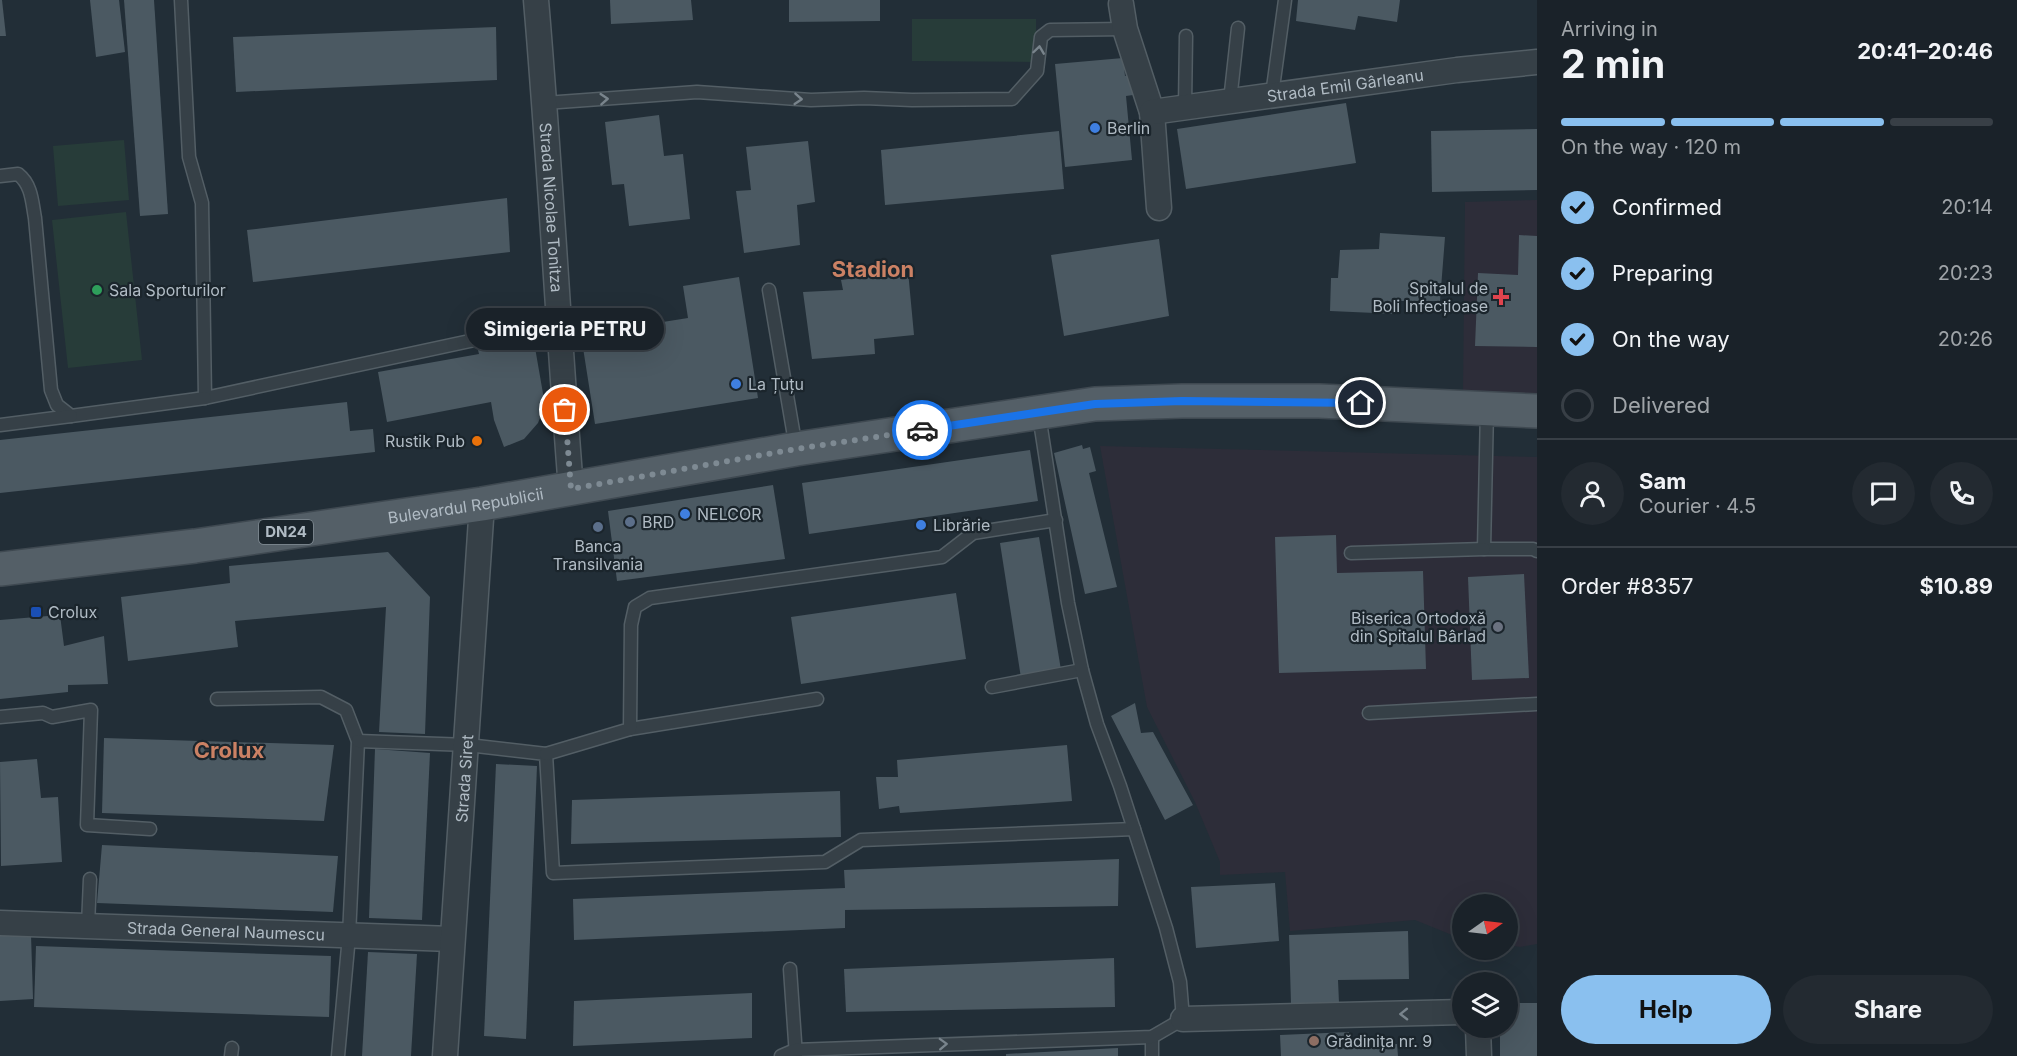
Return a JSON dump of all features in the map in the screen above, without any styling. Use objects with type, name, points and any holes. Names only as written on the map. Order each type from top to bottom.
[{"type":"main road","name":"Bulevardul Republicii","points":[[0,569],[195,546],[482,504],[796,449],[1095,404],[1182,401],[1319,401],[1537,411]]},
{"type":"street","name":"Strada Nicolae Tonitza","points":[[536,0],[571,489]]},
{"type":"street","points":[[1121,4],[1125,29],[1152,112],[1159,208]]},
{"type":"street","name":"Strada Emil Gârleanu","points":[[1152,112],[1537,62]]},
{"type":"street","name":"Strada Siret","points":[[445,1056],[468,745],[482,504]]},
{"type":"street","name":"Strada General Naumescu","points":[[0,923],[452,939]]},
{"type":"street","points":[[1183,1019],[1452,1012]]},
{"type":"street","points":[[1478,1038],[1479,1056]]},
{"type":"lane","points":[[180,0],[189,157],[202,203],[205,398]]},
{"type":"lane","points":[[1272,95],[1285,0]]},
{"type":"lane","points":[[1230,101],[1238,28]]},
{"type":"lane","points":[[545,103],[696,92],[811,100],[1012,99],[1037,71],[1041,37],[1050,30],[1125,29]]},
{"type":"lane","points":[[1185,107],[1186,36]]},
{"type":"lane","points":[[0,176],[18,174],[26,181],[30,192],[35,218],[51,390],[57,405],[71,416]]},
{"type":"lane","points":[[769,290],[796,449]]},
{"type":"lane","points":[[0,425],[205,398],[558,322]]},
{"type":"lane","points":[[1484,549],[1488,408]]},
{"type":"lane","points":[[781,1056],[795,1053],[1152,1036],[1183,1019],[1180,982],[1166,928],[1097,724],[1082,670],[1068,603],[1039,412]]},
{"type":"lane","points":[[630,729],[631,625],[635,607],[650,598],[942,557],[973,533],[1056,520]]},
{"type":"lane","points":[[1351,553],[1484,549],[1533,549],[1537,551]]},
{"type":"lane","points":[[992,687],[1082,670]]},
{"type":"lane","points":[[217,699],[321,697],[346,710],[358,741],[349,936],[338,1056]]},
{"type":"lane","points":[[358,741],[468,745],[546,754],[630,729],[817,699]]},
{"type":"lane","points":[[1369,713],[1537,704]]},
{"type":"lane","points":[[0,717],[43,713],[52,717],[92,710],[87,825],[150,829]]},
{"type":"lane","points":[[546,754],[553,873],[825,862],[861,840],[1134,829]]},
{"type":"lane","points":[[87,925],[90,879]]},
{"type":"lane","points":[[790,969],[795,1053]]},
{"type":"lane","points":[[1152,1036],[1152,1056]]},
{"type":"shaded area","name":"Spitalul de Boli Infecțioase","points":[[1537,200],[1537,394],[1463,392],[1465,202]]},
{"type":"shaded area","points":[[1100,446],[1537,457],[1537,944],[1518,947],[1518,894],[1452,894],[1452,935],[1415,920],[1290,931],[1285,872],[1220,875],[1220,862],[1195,802],[1147,707]]},
{"type":"green space","points":[[912,19],[1036,19],[1036,62],[912,61]]},
{"type":"green space","points":[[124,140],[129,200],[58,206],[53,146]]},
{"type":"green space","name":"Sala Sporturilor","points":[[126,212],[142,360],[68,368],[52,220]]},
{"type":"building","points":[[0,0],[2,0],[6,36],[0,36]]},
{"type":"building","points":[[90,0],[119,0],[125,52],[96,57]]},
{"type":"building","points":[[124,0],[154,0],[168,214],[140,216]]},
{"type":"building","points":[[610,0],[691,0],[693,20],[611,24]]},
{"type":"building","points":[[789,0],[880,0],[880,21],[789,22]]},
{"type":"building","points":[[1298,0],[1400,0],[1397,22],[1358,16],[1355,30],[1296,21]]},
{"type":"building","points":[[496,27],[497,80],[236,92],[233,37]]},
{"type":"building","name":"Berlin","points":[[1123,58],[1125,76],[1131,75],[1133,95],[1126,96],[1132,160],[1065,167],[1055,64]]},
{"type":"building","points":[[1346,103],[1356,163],[1186,189],[1177,129]]},
{"type":"building","points":[[659,115],[664,156],[683,154],[690,219],[629,226],[624,184],[612,185],[605,122]]},
{"type":"building","points":[[1537,129],[1537,190],[1432,192],[1431,131]]},
{"type":"building","points":[[1059,131],[1064,189],[885,205],[881,150]]},
{"type":"building","points":[[808,141],[815,202],[797,205],[800,245],[744,253],[736,191],[751,190],[746,147]]},
{"type":"building","points":[[507,198],[510,252],[253,282],[247,230]]},
{"type":"building","points":[[1380,233],[1445,237],[1440,301],[1398,301],[1398,314],[1330,311],[1331,278],[1338,278],[1340,250],[1379,249]]},
{"type":"building","points":[[1519,235],[1537,236],[1537,347],[1475,346],[1478,273],[1518,275]]},
{"type":"building","points":[[1159,239],[1169,316],[1064,336],[1051,255]]},
{"type":"building","points":[[908,271],[914,335],[874,339],[875,354],[812,359],[803,292],[843,290],[841,280]]},
{"type":"building","points":[[739,277],[758,398],[595,424],[581,335],[688,318],[683,286]]},
{"type":"building","points":[[533,336],[545,405],[538,423],[524,439],[504,447],[494,420],[491,402],[387,422],[378,372],[479,354],[477,346]]},
{"type":"building","points":[[347,402],[350,431],[373,429],[375,452],[0,493],[0,440]]},
{"type":"building","points":[[1082,445],[1083,449],[1090,447],[1096,471],[1089,473],[1117,587],[1085,594],[1054,453]]},
{"type":"building","points":[[1030,450],[1038,501],[809,534],[802,483]]},
{"type":"building","points":[[773,485],[785,559],[617,581],[608,511]]},
{"type":"building","points":[[1336,535],[1337,573],[1423,571],[1426,669],[1279,673],[1275,537]]},
{"type":"building","points":[[1039,537],[1061,670],[1021,678],[1000,543]]},
{"type":"building","points":[[388,552],[430,597],[425,734],[379,732],[386,607],[235,621],[238,647],[128,661],[121,597],[230,583],[229,566]]},
{"type":"building","name":"Biserica Ortodoxă din Spitalul Bârlad","points":[[1524,574],[1529,678],[1472,680],[1468,577]]},
{"type":"building","points":[[956,593],[966,659],[801,684],[791,617]]},
{"type":"building","points":[[60,615],[64,646],[104,636],[108,684],[68,685],[68,692],[0,699],[0,620]]},
{"type":"building","points":[[1135,703],[1141,733],[1153,732],[1193,805],[1165,820],[1111,716]]},
{"type":"building","points":[[104,738],[334,745],[324,821],[102,813]]},
{"type":"building","points":[[1067,745],[1072,801],[900,813],[899,806],[879,809],[876,777],[898,777],[897,760]]},
{"type":"building","points":[[375,749],[430,753],[422,920],[369,918]]},
{"type":"building","points":[[37,759],[41,798],[58,797],[62,862],[1,866],[0,762]]},
{"type":"building","points":[[496,764],[537,766],[526,1039],[484,1036]]},
{"type":"building","points":[[840,791],[841,837],[571,844],[572,800]]},
{"type":"building","points":[[102,845],[338,856],[333,912],[97,903]]},
{"type":"building","points":[[1119,859],[1118,906],[845,910],[845,928],[574,940],[573,899],[845,888],[844,870]]},
{"type":"building","points":[[1275,883],[1279,941],[1196,948],[1191,887]]},
{"type":"building","points":[[1408,931],[1409,979],[1338,980],[1339,1003],[1291,1004],[1289,935]]},
{"type":"building","points":[[31,935],[33,999],[0,1001],[0,936]]},
{"type":"building","points":[[36,946],[331,956],[329,1017],[34,1007]]},
{"type":"building","points":[[368,952],[417,954],[411,1056],[362,1056]]},
{"type":"building","points":[[1114,958],[1115,1007],[846,1012],[844,969]]},
{"type":"building","points":[[752,993],[752,1038],[573,1046],[574,1001]]},
{"type":"building","points":[[1518,1003],[1537,1003],[1537,1056],[1500,1056],[1500,1038],[1518,1038]]},
{"type":"building","points":[[1349,1032],[1350,1046],[1397,1044],[1398,1056],[1281,1056],[1280,1035]]},
{"type":"building","points":[[1118,1048],[1118,1056],[1006,1056],[1006,1054]]},
{"type":"way so far","points":[[565,410],[571,489],[796,449],[922,430]]},
{"type":"place","name":"Berlin","points":[[1095,128]]},
{"type":"place","name":"Sala Sporturilor","points":[[97,290]]},
{"type":"place","name":"Spitalul de Boli Infecțioase","points":[[1501,297]]},
{"type":"place","name":"La Țuțu","points":[[736,384]]},
{"type":"place","name":"Simigeria PETRU","points":[[565,410]]},
{"type":"place","name":"Rustik Pub","points":[[477,441]]},
{"type":"place","name":"NELCOR","points":[[685,514]]},
{"type":"place","name":"BRD","points":[[630,522]]},
{"type":"place","name":"Librărie","points":[[921,525]]},
{"type":"place","name":"Banca Transilvania","points":[[598,527]]},
{"type":"place","name":"Crolux","points":[[36,612]]},
{"type":"place","name":"Biserica Ortodoxă din Spitalul Bârlad","points":[[1498,627]]},
{"type":"place","name":"Grădinița nr. 9","points":[[1314,1041]]},
{"type":"district","name":"Stadion","points":[[873,269]]},
{"type":"district","name":"Crolux","points":[[229,750]]},
{"type":"route","points":[[922,430],[1095,404],[1182,401],[1361,403]]}]
